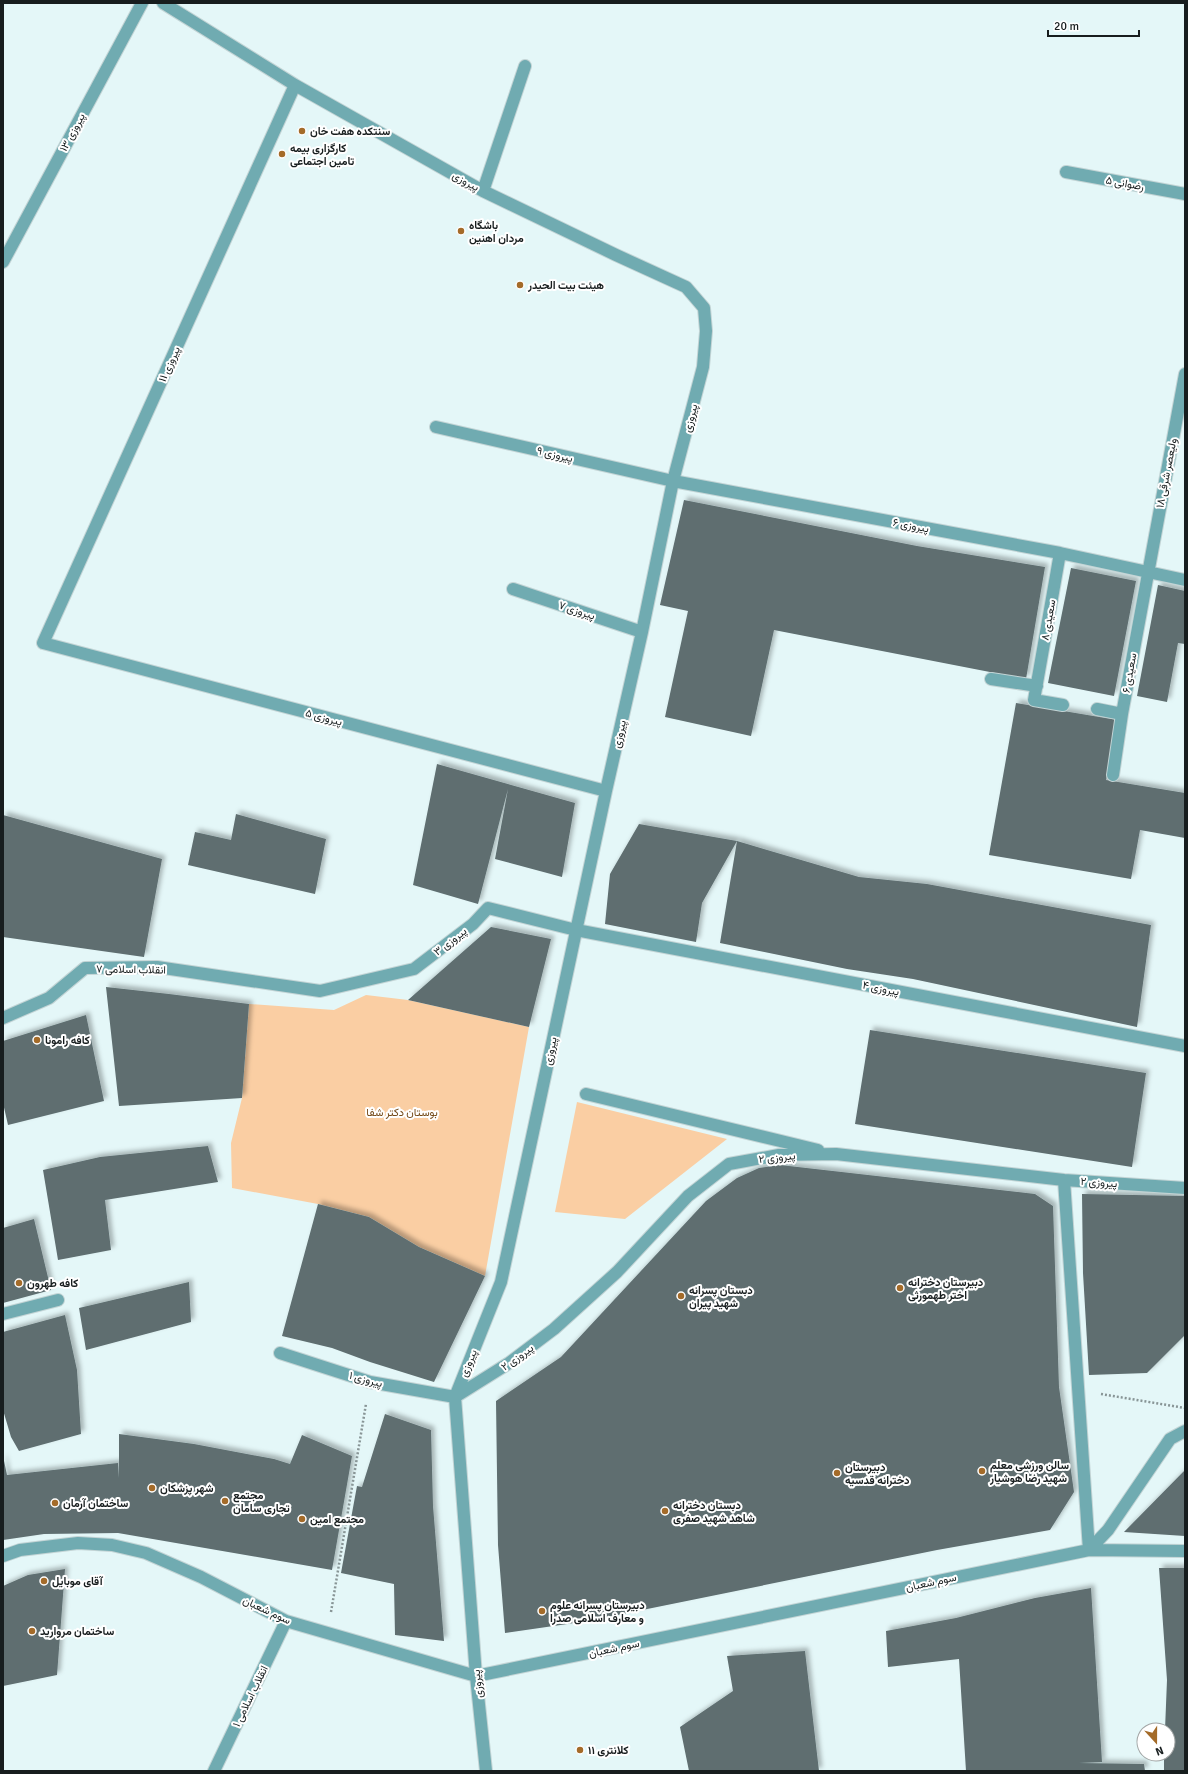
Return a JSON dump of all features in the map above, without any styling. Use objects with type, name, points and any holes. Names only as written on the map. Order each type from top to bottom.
[{"type":"street","name":"پیروزی ۱۳","points":[[3,262],[142,3]]},
{"type":"street","name":"پیروزی","points":[[163,3],[295,85],[483,191],[686,287],[704,308],[706,331],[703,367],[673,481],[642,632],[576,930],[501,1282],[454,1397],[476,1676],[486,1771]]},
{"type":"street","points":[[483,191],[525,66]]},
{"type":"street","name":"پیروزی ۱۱","points":[[42,644],[295,85]]},
{"type":"street","name":"رضوانی ۵","points":[[1066,172],[1185,194]]},
{"type":"street","name":"ولیعصر شرقی ۱۸","points":[[1147,572],[1185,374]]},
{"type":"street","name":"پیروزی ۹","points":[[436,427],[673,481]]},
{"type":"street","name":"پیروزی ۶","points":[[673,481],[1060,553],[1185,580]]},
{"type":"street","name":"سعیدی ۸","points":[[1060,553],[1034,700],[1063,705]]},
{"type":"street","name":"سعیدی ۶","points":[[1113,775],[1122,714],[1147,572]]},
{"type":"street","name":"پیروزی ۷","points":[[513,589],[642,632]]},
{"type":"street","name":"پیروزی ۵","points":[[42,644],[606,792]]},
{"type":"street","points":[[991,679],[1037,686]]},
{"type":"street","points":[[1097,709],[1122,714]]},
{"type":"street","name":"پیروزی ۳","points":[[320,991],[414,969],[473,924],[488,908],[576,930]]},
{"type":"street","name":"پیروزی ۴","points":[[576,930],[1185,1046]]},
{"type":"street","name":"انقلاب اسلامی ۷","points":[[3,1018],[49,998],[85,968],[157,967],[320,991]]},
{"type":"street","points":[[586,1094],[836,1154]]},
{"type":"street","name":"پیروزی ۲","points":[[454,1397],[509,1363],[554,1329],[617,1272],[688,1196],[729,1164],[779,1155],[836,1154],[1064,1180],[1185,1188]]},
{"type":"street","points":[[1064,1180],[1089,1550]]},
{"type":"street","points":[[3,1314],[58,1300]]},
{"type":"street","name":"پیروزی ۱","points":[[280,1353],[370,1382],[454,1397]]},
{"type":"street","points":[[1089,1550],[1108,1530],[1170,1439],[1185,1431]]},
{"type":"street","name":"سوم شعبان","points":[[3,1556],[20,1550],[78,1543],[112,1545],[146,1553],[201,1577],[286,1621],[329,1632],[476,1676],[1089,1550],[1185,1551]]},
{"type":"street","name":"انقلاب اسلامی ۱","points":[[214,1771],[286,1621]]},
{"type":"path","points":[[329,1632],[331,1609],[370,1382]]},
{"type":"path","points":[[1078,1391],[1185,1408]]},
{"type":"green space","name":"بوستان دکتر شفا","points":[[366,995],[408,1000],[529,1027],[485,1276],[419,1247],[369,1217],[318,1204],[232,1188],[231,1143],[242,1098],[249,1004],[334,1010]]},
{"type":"green space","points":[[577,1102],[727,1139],[625,1219],[555,1212]]},
{"type":"building","points":[[684,500],[917,546],[1045,567],[1026,679],[774,630],[751,736],[665,717],[688,611],[660,605]]},
{"type":"building","points":[[1071,568],[1136,581],[1114,696],[1048,683]]},
{"type":"building","points":[[1158,585],[1185,591],[1185,644],[1178,643],[1167,702],[1137,696]]},
{"type":"building","points":[[1016,703],[1117,720],[1106,780],[1185,793],[1185,838],[1140,830],[1131,879],[989,855]]},
{"type":"building","points":[[437,764],[575,803],[562,877],[495,859],[508,789],[478,904],[413,885]]},
{"type":"building","points":[[236,814],[326,839],[315,894],[188,865],[195,832],[231,840]]},
{"type":"building","points":[[3,815],[162,859],[144,957],[3,937]]},
{"type":"building","points":[[639,824],[737,841],[702,903],[696,942],[605,924],[610,874]]},
{"type":"building","points":[[737,841],[859,877],[927,884],[1151,925],[1137,1027],[913,979],[847,969],[720,943]]},
{"type":"building","points":[[491,927],[551,939],[529,1027],[408,1000]]},
{"type":"building","points":[[106,987],[249,1004],[242,1098],[119,1106]]},
{"type":"building","points":[[86,1015],[104,1101],[8,1125],[3,1103],[3,1041]]},
{"type":"building","points":[[870,1030],[1146,1073],[1132,1167],[855,1124]]},
{"type":"building","points":[[208,1146],[218,1182],[105,1200],[111,1250],[58,1260],[43,1170],[100,1157]]},
{"type":"building","points":[[780,1165],[1035,1194],[1053,1206],[1059,1387],[1074,1492],[1050,1530],[937,1550],[588,1621],[505,1633],[498,1545],[496,1401],[561,1357],[706,1201],[737,1178],[759,1168]]},
{"type":"building","points":[[1082,1194],[1185,1196],[1185,1335],[1147,1373],[1089,1375],[1083,1273]]},
{"type":"building","points":[[318,1204],[369,1217],[419,1247],[485,1276],[434,1382],[370,1362],[332,1348],[282,1336]]},
{"type":"building","points":[[34,1219],[51,1290],[3,1303],[3,1228]]},
{"type":"building","points":[[189,1282],[191,1322],[86,1350],[79,1308]]},
{"type":"building","points":[[65,1315],[77,1370],[81,1434],[19,1451],[11,1437],[3,1410],[3,1332]]},
{"type":"building","points":[[385,1414],[431,1430],[433,1506],[444,1641],[395,1635],[394,1584],[341,1573],[357,1486],[362,1487]]},
{"type":"building","points":[[119,1434],[194,1444],[274,1459],[290,1464],[302,1435],[352,1456],[332,1570],[118,1533],[44,1534],[3,1540],[3,1456],[7,1475],[118,1463],[119,1478]]},
{"type":"building","points":[[1185,1470],[1185,1536],[1124,1532]]},
{"type":"building","points":[[1159,1568],[1185,1568],[1185,1771],[1164,1771],[1164,1762],[1176,1762],[1176,1722],[1165,1722],[1167,1680]]},
{"type":"building","name":"ساختمان مروارید","points":[[65,1569],[57,1675],[3,1686],[3,1586],[28,1575]]},
{"type":"building","points":[[1091,1588],[1102,1762],[1079,1763],[1144,1764],[1145,1771],[966,1771],[959,1659],[888,1667],[886,1631],[956,1618],[1035,1598]]},
{"type":"building","points":[[805,1651],[819,1771],[689,1771],[680,1727],[733,1691],[727,1656]]},
{"type":"place","name":"سنتکده هفت خان","points":[[302,131]]},
{"type":"place","name":"کارگزاری بیمه تامین اجتماعی","points":[[282,154]]},
{"type":"place","name":"باشگاه مردان اهنین","points":[[461,231]]},
{"type":"place","name":"هیئت بیت الحیدر","points":[[520,285]]},
{"type":"place","name":"کافه رامونا","points":[[37,1040]]},
{"type":"place","name":"کافه طهرون","points":[[19,1283]]},
{"type":"place","name":"دبیرستان دخترانه اختر طهمورثی","points":[[900,1288]]},
{"type":"place","name":"دبستان پسرانه شهید پیران","points":[[681,1296]]},
{"type":"place","name":"سالن ورزشی معلم شهید رضا هوشیار","points":[[982,1471]]},
{"type":"place","name":"دبیرستان دخترانه قدسیه","points":[[837,1473]]},
{"type":"place","name":"شهر پزشکان","points":[[152,1488]]},
{"type":"place","name":"مجتمع تجاری سامان","points":[[225,1501]]},
{"type":"place","name":"ساختمان آرمان","points":[[55,1503]]},
{"type":"place","name":"دبستان دخترانه شاهد شهید صفری","points":[[665,1511]]},
{"type":"place","name":"مجتمع امین","points":[[302,1519]]},
{"type":"place","name":"آقای موبایل","points":[[44,1581]]},
{"type":"place","name":"دبیرستان پسرانه علوم و معارف اسلامی صدرا","points":[[542,1611]]},
{"type":"place","name":"ساختمان مروارید","points":[[32,1631]]},
{"type":"place","name":"کلانتری ۱۱","points":[[580,1750]]}]
